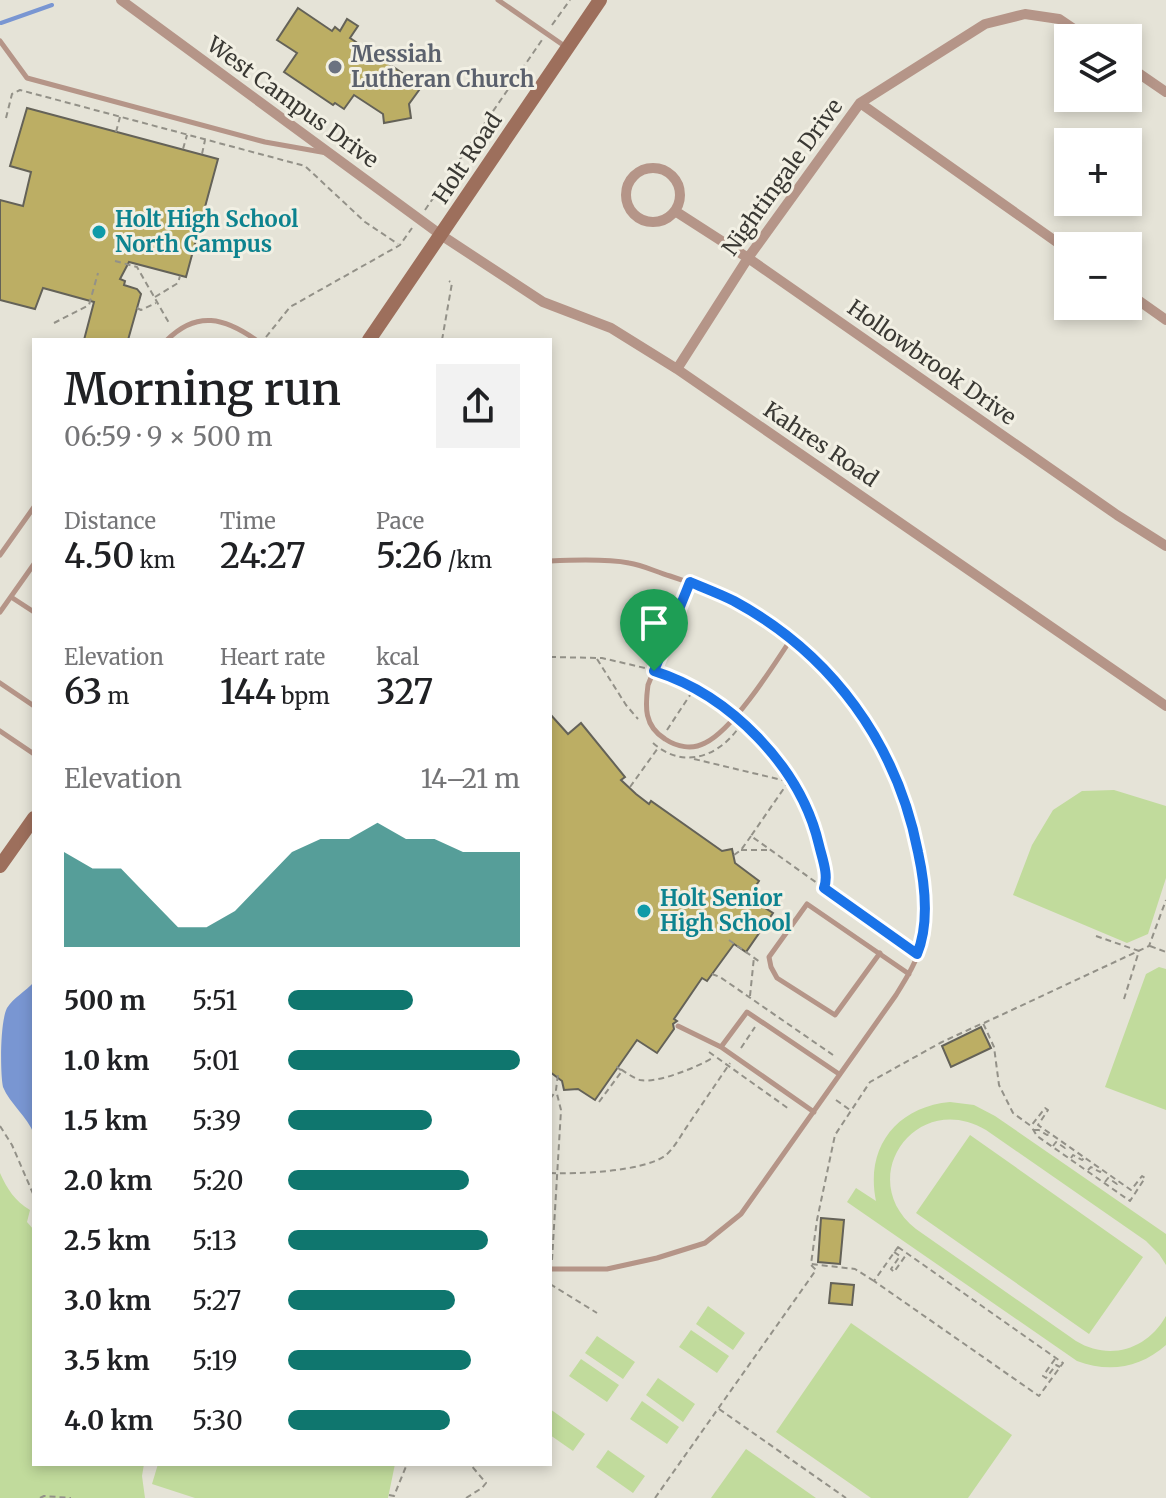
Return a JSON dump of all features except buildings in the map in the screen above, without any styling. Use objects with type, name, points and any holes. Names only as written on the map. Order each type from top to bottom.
[{"type":"main road","name":"Holt Road","points":[[370,338],[600,0]]},
{"type":"main road","points":[[0,866],[32,821]]},
{"type":"street","name":"West Campus Drive","points":[[121,0],[441,235]]},
{"type":"street","name":"Nightingale Drive","points":[[677,369],[748,258],[860,103],[985,24],[1025,14],[1059,19],[1066,24]]},
{"type":"street","points":[[1142,76],[1166,92]]},
{"type":"street","points":[[860,103],[1054,240]]},
{"type":"street","points":[[647,168],[671,173],[676,179],[681,198],[675,211],[668,218],[646,222],[633,214],[626,199],[628,184],[647,168]]},
{"type":"street","name":"Hollowbrook Drive","points":[[675,211],[1166,546]]},
{"type":"street","name":"Kahres Road","points":[[441,235],[543,302],[611,328],[677,369],[1166,706]]},
{"type":"street","points":[[1142,303],[1166,320]]},
{"type":"lane","points":[[498,0],[568,49]]},
{"type":"lane","points":[[0,41],[27,78],[265,142],[330,153]]},
{"type":"lane","points":[[169,338],[189,323],[206,320],[222,321],[253,338]]},
{"type":"lane","points":[[0,555],[32,510]]},
{"type":"lane","points":[[26,518],[32,522]]},
{"type":"lane","points":[[552,561],[629,563],[690,582],[764,619],[820,663],[853,701],[881,747],[901,790],[912,820],[922,870],[925,914],[922,942],[909,974],[741,1214],[705,1243],[657,1258],[607,1269],[552,1269]]},
{"type":"lane","points":[[0,612],[32,567]]},
{"type":"lane","points":[[690,582],[648,685],[645,703],[647,720],[657,735],[673,745],[703,745],[718,736],[791,639]]},
{"type":"lane","points":[[11,597],[32,611]]},
{"type":"lane","points":[[0,683],[32,705]]},
{"type":"lane","points":[[0,731],[32,752]]},
{"type":"lane","points":[[880,953],[835,1015],[777,978],[769,957],[807,904],[880,953],[909,974]]},
{"type":"lane","points":[[721,1047],[747,1012],[839,1074]]},
{"type":"lane","points":[[678,1026],[721,1047],[814,1112]]},
{"type":"path","points":[[266,338],[290,307],[400,245],[570,0]]},
{"type":"path","points":[[6,118],[12,94],[20,90],[305,166],[365,222],[400,245]]},
{"type":"path","points":[[116,132],[120,116]]},
{"type":"path","points":[[183,149],[187,134]]},
{"type":"path","points":[[202,154],[206,139]]},
{"type":"path","points":[[115,261],[137,267],[169,323]]},
{"type":"path","points":[[54,323],[89,305],[98,273]]},
{"type":"path","points":[[154,297],[178,283],[180,276]]},
{"type":"path","points":[[442,338],[451,281]]},
{"type":"path","points":[[137,308],[141,310],[157,302]]},
{"type":"path","points":[[552,657],[596,658],[654,671],[695,688],[735,716],[772,754],[803,803],[817,838],[826,879],[824,888]]},
{"type":"path","points":[[596,658],[640,721],[637,708]]},
{"type":"path","points":[[667,730],[695,688]]},
{"type":"path","points":[[691,757],[703,756],[719,748],[742,723]]},
{"type":"path","points":[[649,738],[671,754],[790,780]]},
{"type":"path","points":[[630,787],[658,747]]},
{"type":"path","points":[[734,855],[741,850],[790,780]]},
{"type":"path","points":[[751,836],[917,954]]},
{"type":"path","points":[[741,850],[771,850]]},
{"type":"path","points":[[655,1498],[816,1270],[811,1264],[817,1220],[835,1135],[870,1082],[940,1043],[1149,946],[1166,900]]},
{"type":"path","points":[[1096,936],[1139,951]]},
{"type":"path","points":[[729,940],[761,962]]},
{"type":"path","points":[[1149,946],[1166,952]]},
{"type":"path","points":[[1124,999],[1139,951]]},
{"type":"path","points":[[749,997],[754,957]]},
{"type":"path","points":[[712,974],[833,1055]]},
{"type":"path","points":[[552,1173],[606,1172],[661,1158],[675,1143],[760,1021]]},
{"type":"path","points":[[983,1023],[994,1047],[999,1085],[1013,1113],[1031,1126],[1037,1136],[1130,1201],[1145,1178],[1142,1176],[1131,1190],[1049,1133],[1038,1125],[1048,1110],[1045,1108],[1031,1126]]},
{"type":"path","points":[[709,1052],[789,1109]]},
{"type":"path","points":[[599,1102],[622,1071],[617,1067],[641,1081],[663,1078],[701,1066],[714,1057]]},
{"type":"path","points":[[552,1253],[561,1107],[556,1090],[558,1074]]},
{"type":"path","points":[[552,1096],[556,1090]]},
{"type":"path","points":[[826,1093],[851,1110]]},
{"type":"path","points":[[0,1126],[12,1145],[32,1191]]},
{"type":"path","points":[[1034,1130],[1049,1133]]},
{"type":"path","points":[[1053,1147],[1056,1142],[1065,1148],[1067,1145]]},
{"type":"path","points":[[1070,1159],[1073,1155],[1082,1160],[1084,1157]]},
{"type":"path","points":[[1087,1171],[1091,1167],[1100,1172],[1102,1169]]},
{"type":"path","points":[[1105,1183],[1108,1178],[1117,1184],[1119,1181]]},
{"type":"path","points":[[811,1264],[855,1269],[1039,1396],[1063,1363],[898,1247],[874,1281]]},
{"type":"path","points":[[894,1252],[900,1256],[891,1269],[894,1272],[907,1254]]},
{"type":"path","points":[[552,1285],[597,1313]]},
{"type":"path","points":[[1055,1358],[1043,1376],[1046,1378],[1056,1365],[1060,1367]]},
{"type":"path","points":[[718,1409],[846,1498]]},
{"type":"path","points":[[389,1495],[394,1496],[406,1466]]},
{"type":"path","points":[[466,1498],[486,1483],[472,1466]]},
{"type":"path","points":[[40,1498],[71,1498]]},
{"type":"green space","points":[[1114,790],[1166,806],[1166,878],[1148,934],[1127,943],[1013,895],[1032,845],[1053,810],[1082,791]]},
{"type":"green space","points":[[1159,967],[1166,969],[1166,1110],[1105,1087],[1146,974]]},
{"type":"green space","points":[[950,1102],[974,1105],[995,1116],[1166,1234],[1166,1265],[1146,1241],[986,1130],[960,1120],[937,1121],[916,1130],[901,1145],[892,1165],[891,1187],[898,1209],[916,1229],[1076,1341],[1101,1350],[1126,1349],[1149,1337],[1166,1316],[1166,1345],[1146,1359],[1124,1366],[1101,1367],[1077,1361],[847,1202],[856,1188],[876,1201],[875,1164],[880,1148],[900,1122],[914,1112]]},
{"type":"green space","points":[[970,1135],[1143,1257],[1089,1334],[916,1213]]},
{"type":"green space","points":[[0,1173],[12,1194],[30,1210],[27,1222],[32,1228],[32,1466],[144,1466],[145,1498],[0,1498]]},
{"type":"green space","points":[[708,1306],[745,1333],[733,1350],[696,1324]]},
{"type":"green space","points":[[851,1323],[1012,1435],[968,1498],[871,1498],[776,1432]]},
{"type":"green space","points":[[691,1330],[729,1356],[717,1373],[679,1347]]},
{"type":"green space","points":[[597,1336],[635,1362],[623,1379],[585,1353]]},
{"type":"green space","points":[[581,1359],[619,1385],[607,1402],[569,1376]]},
{"type":"green space","points":[[658,1378],[695,1404],[683,1422],[646,1395]]},
{"type":"green space","points":[[642,1401],[679,1427],[667,1444],[630,1419]]},
{"type":"green space","points":[[552,1410],[585,1434],[573,1451],[552,1436]]},
{"type":"green space","points":[[746,1449],[816,1498],[711,1498]]},
{"type":"green space","points":[[608,1450],[645,1476],[633,1493],[596,1467]]},
{"type":"green space","points":[[157,1466],[395,1466],[388,1498],[195,1498],[152,1484]]},
{"type":"water","points":[[32,984],[32,1130],[3,1087],[3,1024],[7,1008]]},
{"type":"waterway","points":[[1,23],[52,5]]},
{"type":"place","name":"Messiah Lutheran Church","points":[[335,67]]},
{"type":"place","name":"Holt High School North Campus","points":[[99,232]]},
{"type":"place","name":"Holt Senior High School","points":[[644,911]]},
{"type":"route","points":[[690,582],[764,619],[820,663],[853,701],[875,736],[906,801],[922,870],[925,914],[922,942],[917,954],[824,888],[826,879],[811,822],[798,792],[763,743],[717,702],[681,681],[654,671],[690,582]]}]
